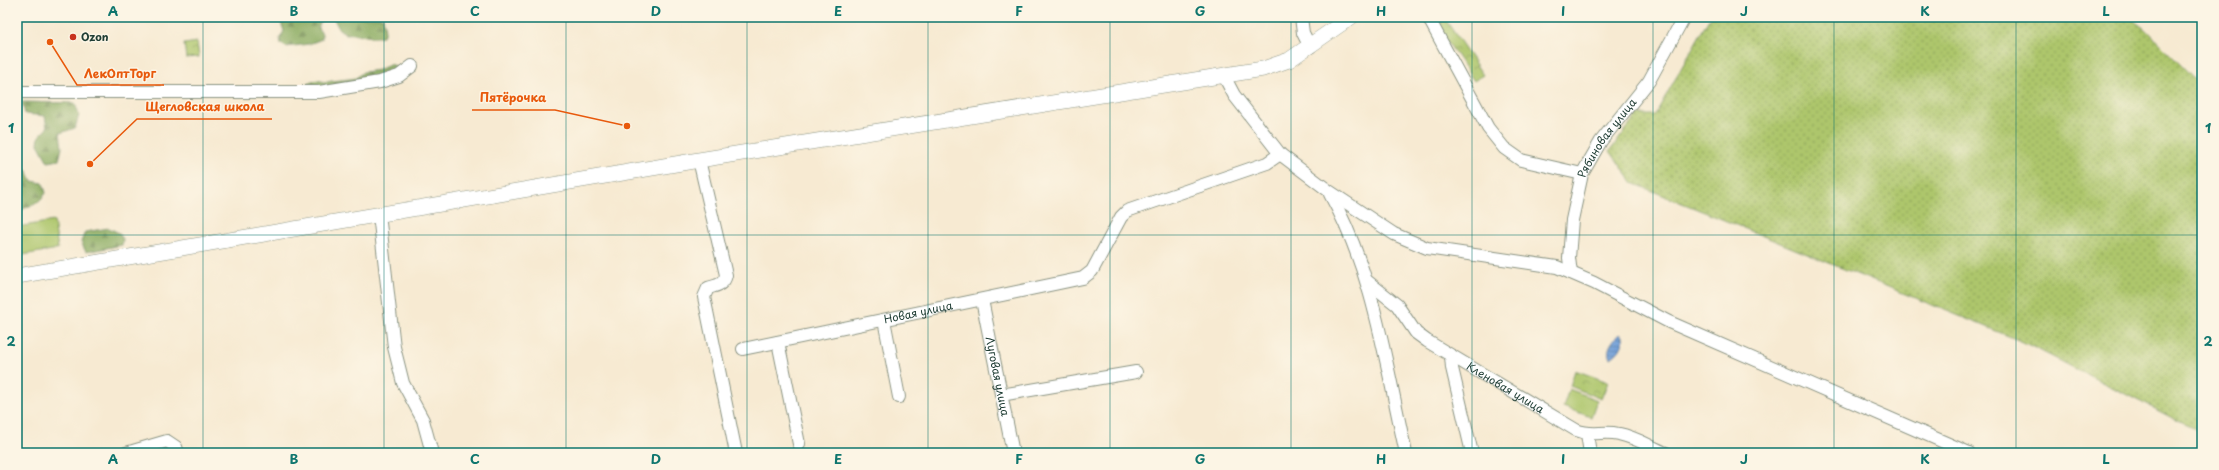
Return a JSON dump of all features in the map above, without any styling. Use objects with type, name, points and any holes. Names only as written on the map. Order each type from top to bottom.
[{"type":"main road","points":[[17,276],[699,160],[1263,69],[1289,60],[1310,47],[1351,17]]},
{"type":"street","points":[[1301,17],[1303,33],[1310,47]]},
{"type":"street","points":[[1428,17],[1488,128],[1504,148],[1521,160],[1582,174]]},
{"type":"street","name":"Рябиновая улица","points":[[1571,273],[1568,258],[1572,220],[1582,174],[1601,140],[1649,81],[1684,17]]},
{"type":"street","points":[[17,92],[319,92],[380,82],[400,76],[412,66]]},
{"type":"street","points":[[1224,76],[1234,95],[1280,154],[1328,191],[1394,234],[1427,248],[1527,261],[1557,267],[1594,283],[1669,322],[1969,453]]},
{"type":"street","name":"Новая улица","points":[[743,349],[1083,278],[1092,271],[1121,217],[1127,211],[1267,163],[1280,154]]},
{"type":"street","points":[[699,160],[726,275],[725,280],[721,284],[708,288],[704,297],[736,453]]},
{"type":"street","points":[[1328,191],[1341,213],[1367,281],[1406,453]]},
{"type":"street","points":[[379,214],[394,347],[402,383],[423,420],[432,453]]},
{"type":"street","name":"Кленовая улица","points":[[1367,281],[1397,306],[1416,333],[1427,342],[1587,434]]},
{"type":"street","name":"Луговая улица","points":[[982,300],[1013,453]]},
{"type":"street","points":[[884,320],[899,396]]},
{"type":"street","points":[[778,342],[799,444]]},
{"type":"street","points":[[1451,356],[1452,368],[1472,453]]},
{"type":"street","points":[[1001,395],[1136,372]]},
{"type":"street","points":[[1590,453],[1587,434],[1609,432],[1620,434],[1666,453]]},
{"type":"street","points":[[126,453],[167,441],[177,450]]},
{"type":"green space","points":[[279,17],[326,17],[320,22],[318,28],[322,34],[322,39],[309,44],[286,47],[281,44],[280,38],[284,31]]},
{"type":"green space","points":[[333,17],[383,17],[385,31],[383,36],[378,37],[346,34],[339,29]]},
{"type":"green space","points":[[1710,17],[2129,17],[2145,29],[2202,86],[2202,433],[2023,342],[1633,183],[1610,151],[1637,115],[1655,115]]},
{"type":"green space","points":[[1445,19],[1483,75],[1474,81],[1436,25]]},
{"type":"green space","points":[[197,42],[199,57],[186,58],[184,44]]},
{"type":"green space","points":[[391,64],[397,67],[391,71],[368,79],[324,87],[306,86],[311,81],[319,80],[324,82],[356,78],[363,72],[379,70]]},
{"type":"green space","points":[[22,102],[75,103],[79,115],[75,128],[60,133],[62,148],[59,160],[48,162],[38,144],[39,136],[47,128],[45,116],[25,114]]},
{"type":"green space","points":[[17,169],[27,170],[32,181],[43,183],[46,193],[40,201],[17,212]]},
{"type":"green space","points":[[54,221],[58,249],[17,256],[17,227]]},
{"type":"green space","points":[[109,228],[119,233],[123,239],[122,245],[86,252],[81,242],[85,232]]},
{"type":"green space","points":[[1575,370],[1608,382],[1601,399],[1570,386]]},
{"type":"green space","points":[[1569,389],[1597,400],[1591,417],[1563,407]]},
{"type":"water","points":[[1619,334],[1623,336],[1622,346],[1613,357],[1610,358],[1608,352],[1609,348]]},
{"type":"place","name":"Ozon","points":[[73,37]]},
{"type":"place","name":"ЛекОптТорг","points":[[50,42]]},
{"type":"place","name":"Пятёрочка","points":[[627,126]]},
{"type":"place","name":"Щегловская школа","points":[[90,164]]}]
